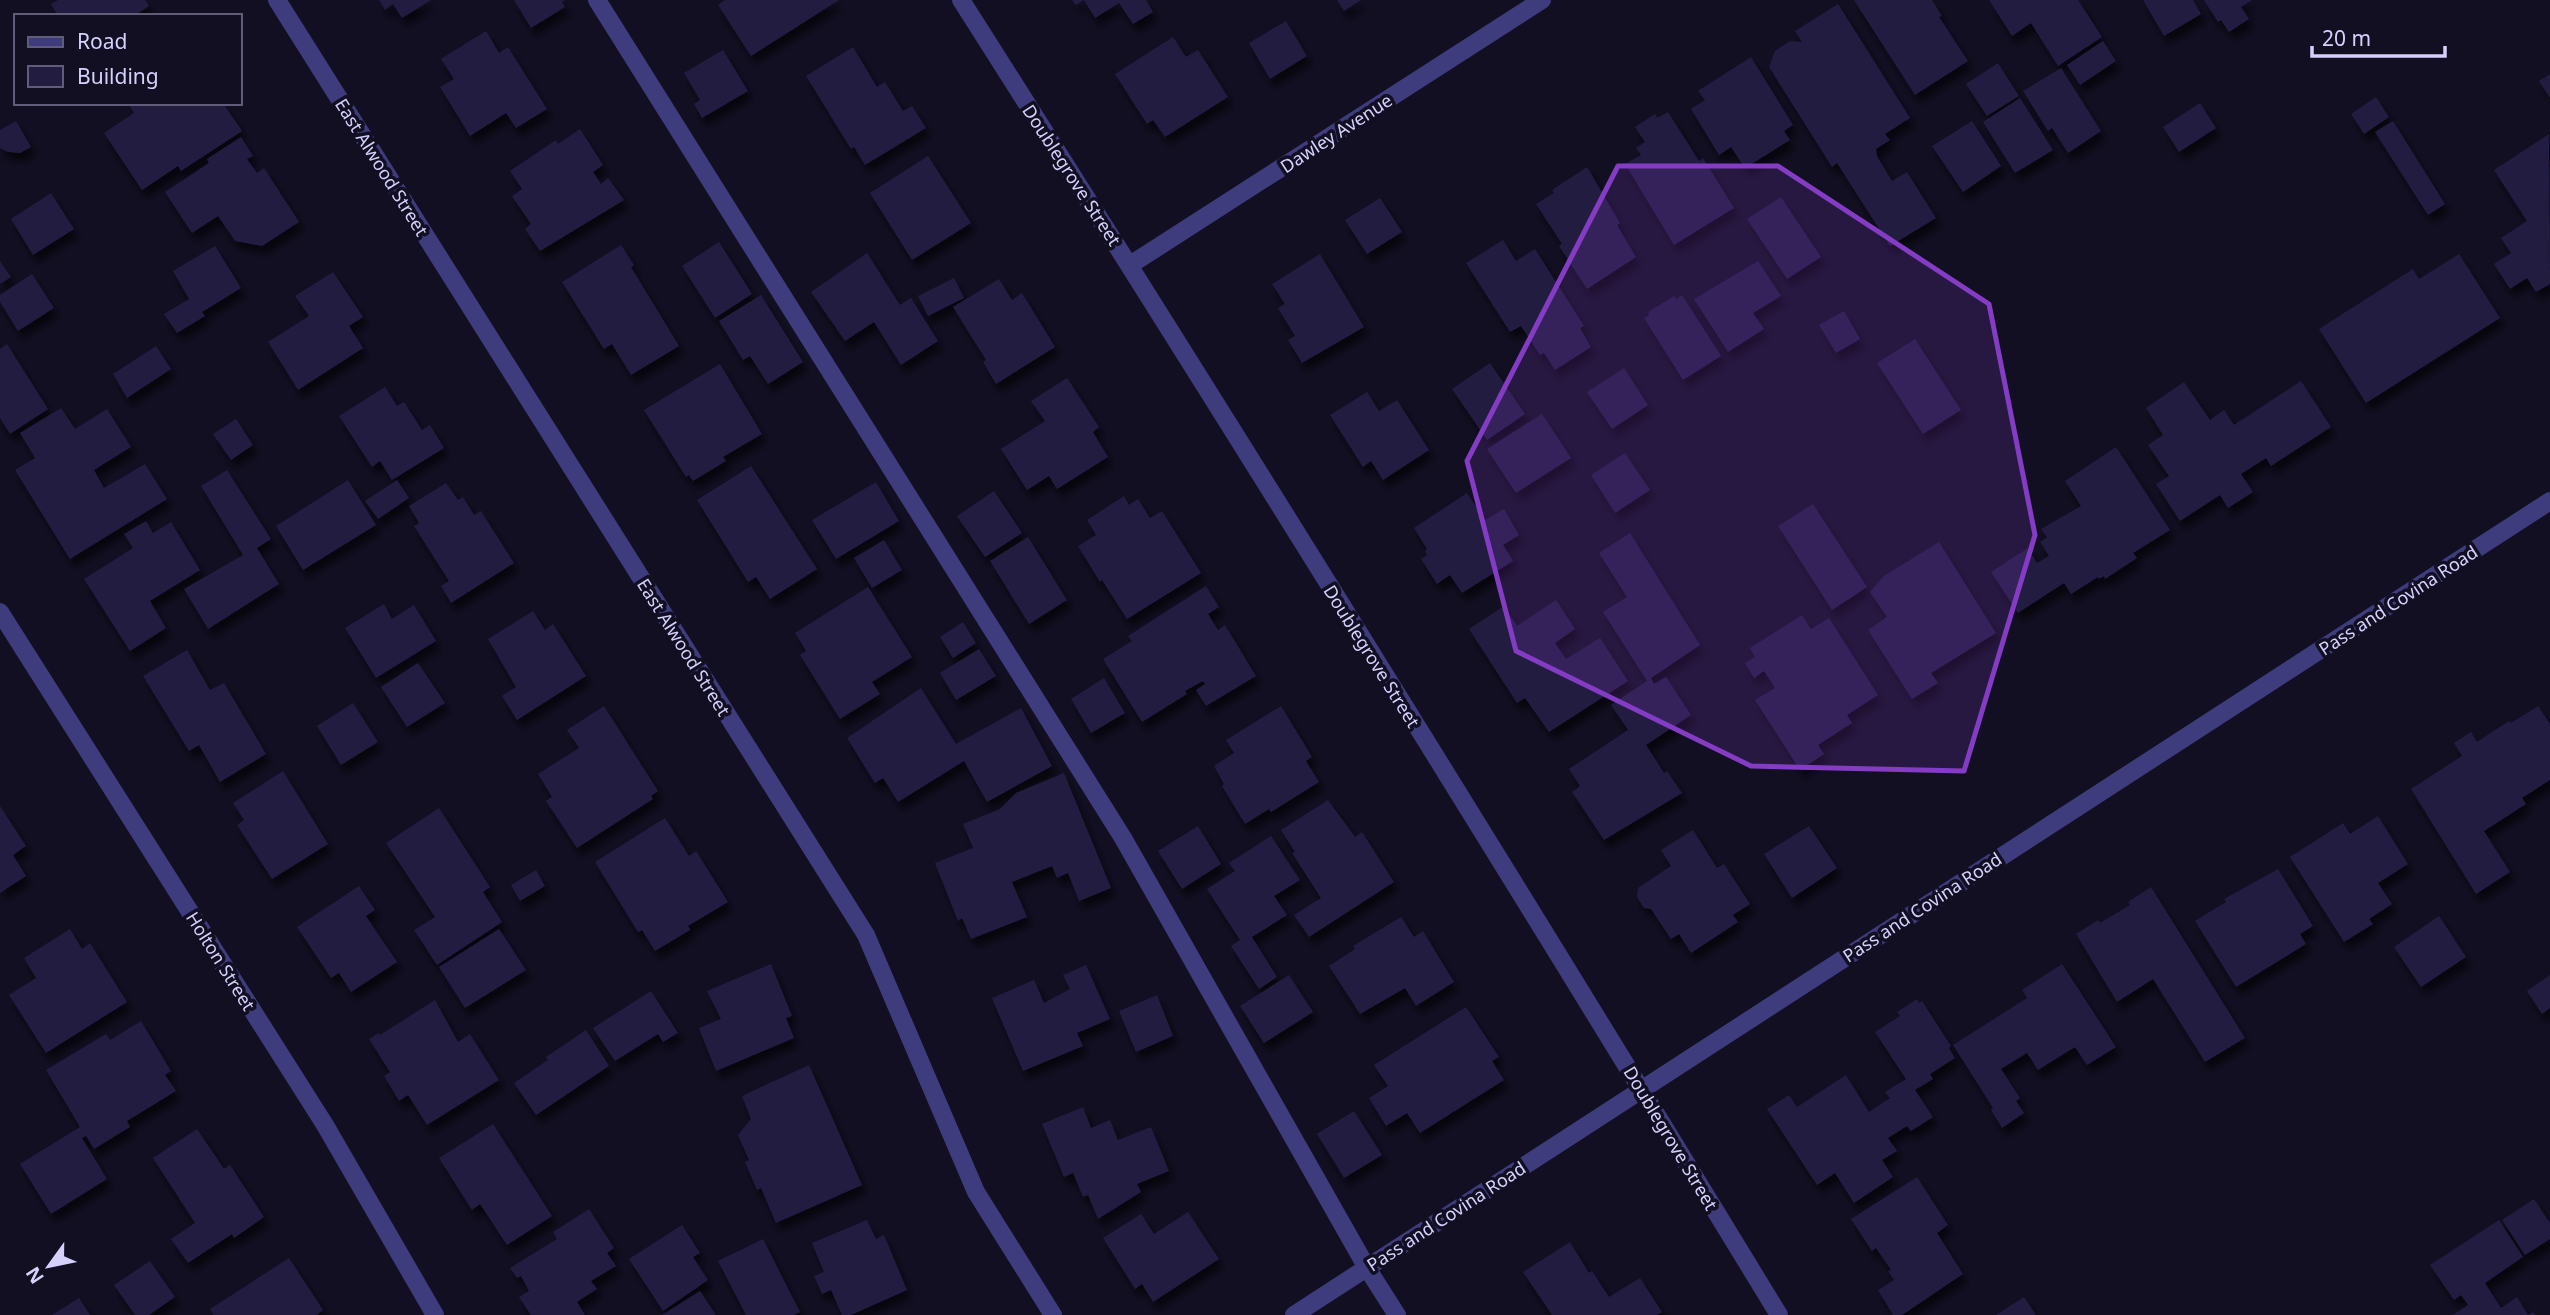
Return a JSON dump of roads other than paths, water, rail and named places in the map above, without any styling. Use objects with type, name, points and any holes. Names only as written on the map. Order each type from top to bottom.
[{"type":"street","name":"East Alwood Street","points":[[277,0],[866,935],[976,1192],[1053,1315]]},
{"type":"street","points":[[597,0],[1123,838],[1367,1268],[1397,1315]]},
{"type":"street","name":"Doublegrove Street","points":[[961,0],[1130,265],[1779,1315]]},
{"type":"street","name":"Dawley Avenue","points":[[1130,265],[1542,0]]},
{"type":"street","name":"Pass and Covina Road","points":[[1294,1315],[2550,501]]},
{"type":"street","name":"Holton Street","points":[[0,612],[325,1125],[435,1315]]}]
